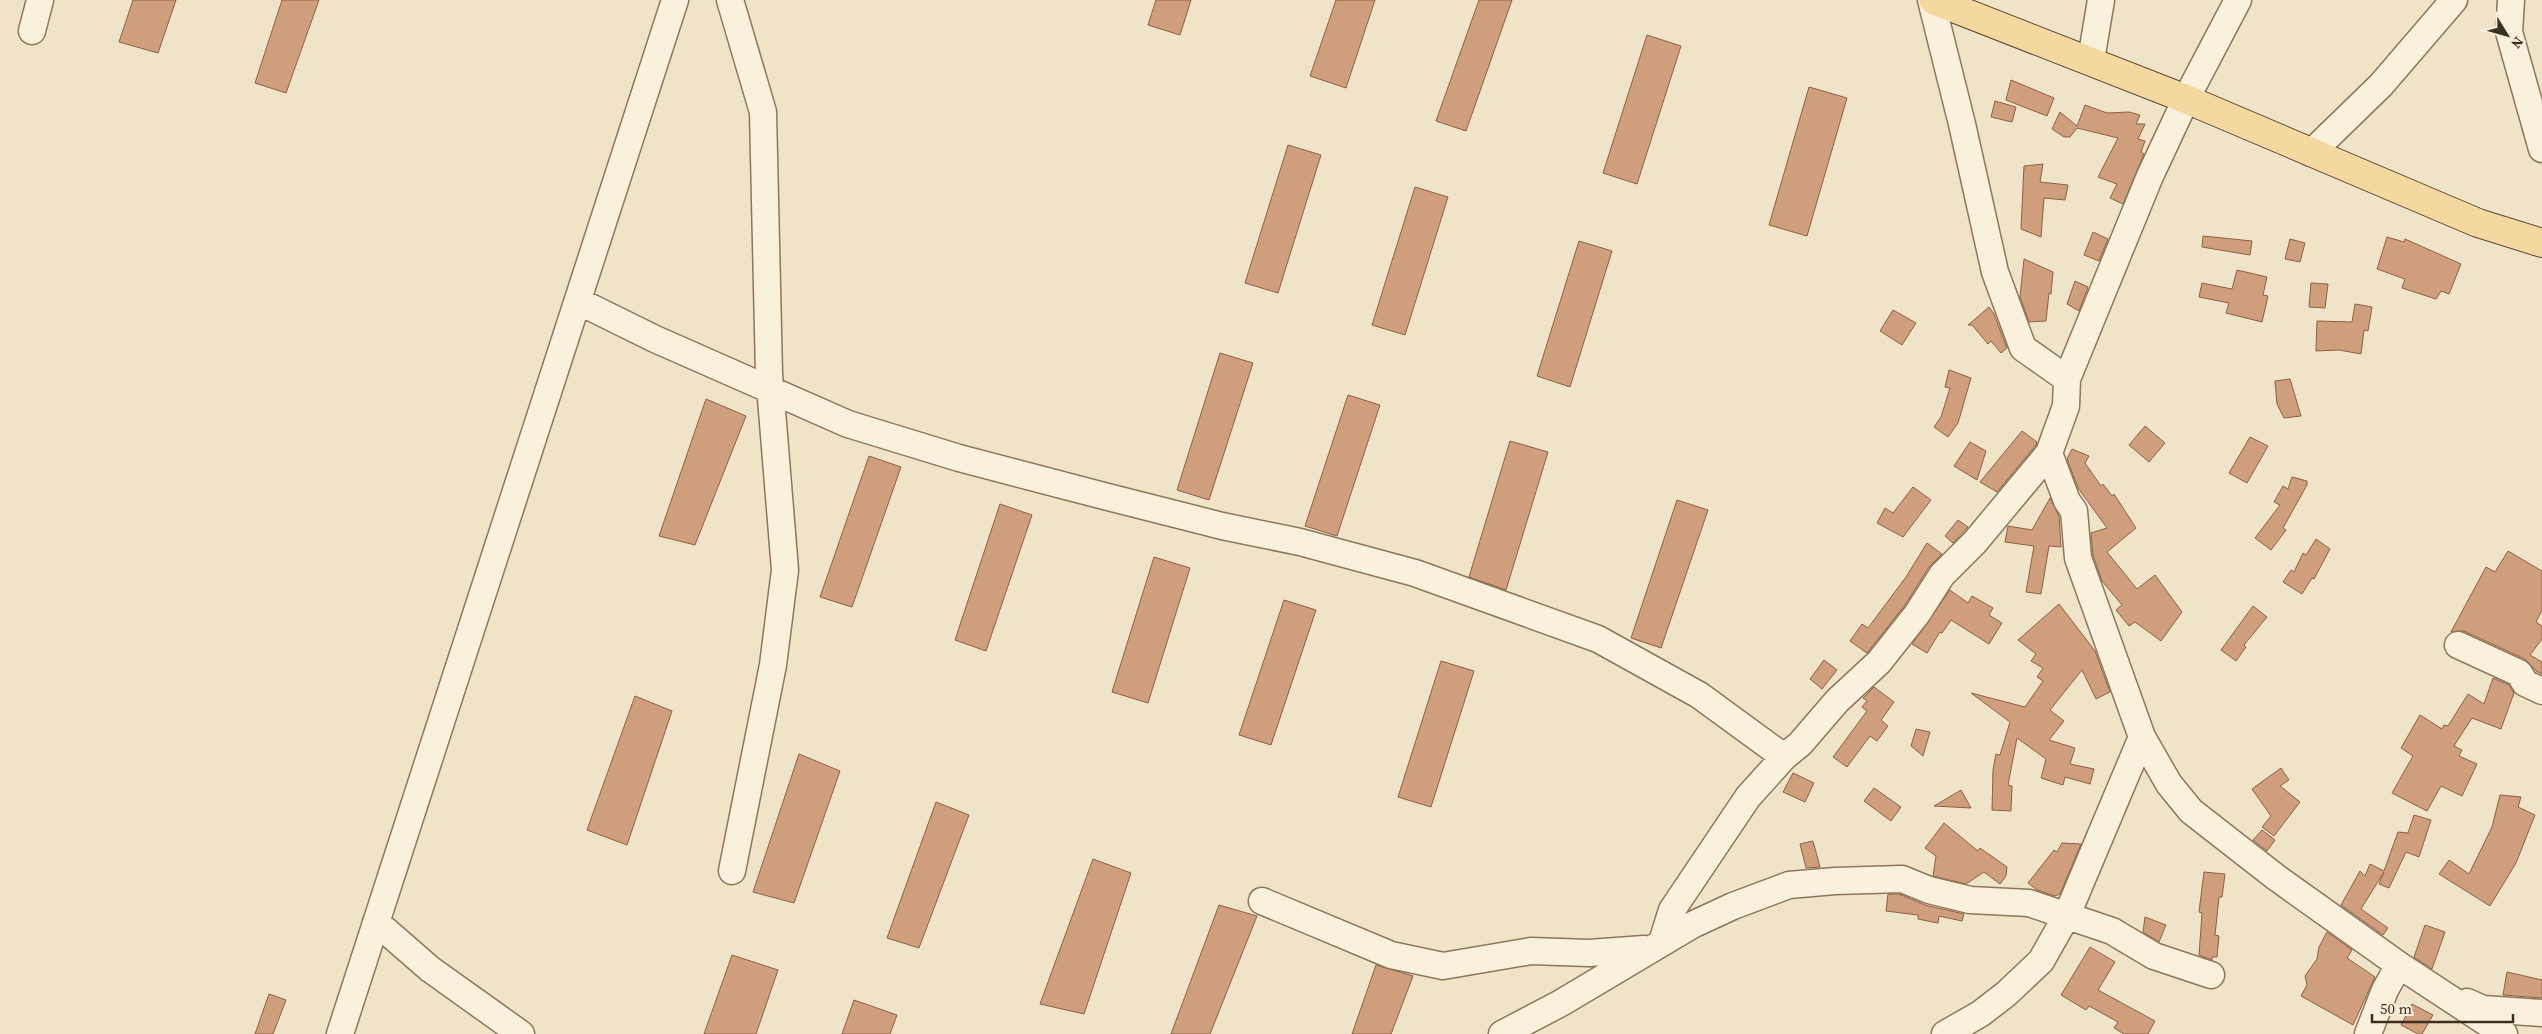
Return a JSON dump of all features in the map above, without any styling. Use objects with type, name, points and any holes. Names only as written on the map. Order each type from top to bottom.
[{"type":"main road","points":[[1932,0],[2091,60],[2478,223],[2542,243]]},
{"type":"street","points":[[32,32],[40,0]]},
{"type":"street","points":[[340,1034],[675,0]]},
{"type":"street","points":[[730,0],[763,112],[770,392],[785,570],[773,665],[732,871]]},
{"type":"street","points":[[1932,0],[1995,272],[2023,348],[2067,380]]},
{"type":"street","points":[[2091,60],[2101,0]]},
{"type":"street","points":[[1656,946],[1672,910],[1748,797],[1784,757],[1800,744],[1837,701],[1879,662],[1917,614],[1942,575],[1975,542],[2049,453],[2066,406],[2067,380],[2150,176],[2186,99],[2238,0]]},
{"type":"street","points":[[2311,153],[2380,85],[2454,0]]},
{"type":"street","points":[[2511,0],[2509,32],[2542,149]]},
{"type":"street","points":[[578,301],[770,392],[848,424],[959,458],[1213,524],[1300,542],[1405,570],[1598,639],[1700,696],[1784,757]]},
{"type":"street","points":[[2049,453],[2067,501],[2074,512],[2078,558],[2142,737],[2169,784],[2191,811],[2277,878],[2400,965],[2504,1034]]},
{"type":"street","points":[[2458,645],[2519,673],[2525,683],[2542,691]]},
{"type":"street","points":[[1945,1034],[2000,999],[2041,961],[2067,915],[2142,737]]},
{"type":"street","points":[[1502,1034],[1561,1003],[1656,946],[1733,906],[1790,885],[1835,881],[1902,880],[1930,890],[1970,900],[2029,903],[2112,931],[2154,956],[2211,974]]},
{"type":"street","points":[[1262,901],[1390,955],[1443,966],[1531,951],[1590,953],[1656,946]]},
{"type":"street","points":[[376,922],[430,969],[521,1034]]},
{"type":"street","points":[[2368,1034],[2385,990],[2400,965]]},
{"type":"street","points":[[2441,992],[2483,1009],[2542,1013]]},
{"type":"building","points":[[133,0],[176,0],[158,53],[119,42]]},
{"type":"building","points":[[282,0],[319,0],[286,93],[255,83]]},
{"type":"building","points":[[1156,0],[1191,0],[1180,35],[1148,25]]},
{"type":"building","points":[[1336,0],[1375,0],[1346,88],[1310,76]]},
{"type":"building","points":[[1479,0],[1512,0],[1466,131],[1436,121]]},
{"type":"building","points":[[1647,35],[1681,46],[1637,184],[1603,173]]},
{"type":"building","points":[[2011,80],[2054,98],[2047,116],[2006,100]]},
{"type":"building","points":[[1809,87],[1847,98],[1807,236],[1769,225]]},
{"type":"building","points":[[1995,101],[2016,107],[2012,122],[1991,117]]},
{"type":"building","points":[[2085,105],[2107,113],[2129,112],[2140,115],[2136,124],[2145,124],[2138,139],[2145,141],[2141,152],[2144,154],[2123,204],[2110,198],[2117,184],[2098,177],[2118,138],[2077,128],[2070,137],[2064,137],[2052,129],[2060,112],[2077,126]]},
{"type":"building","points":[[1288,145],[1321,155],[1278,293],[1245,283]]},
{"type":"building","points":[[2043,164],[2040,182],[2068,185],[2065,200],[2044,198],[2041,237],[2021,229],[2024,166]]},
{"type":"building","points":[[1415,187],[1448,197],[1405,335],[1372,325]]},
{"type":"building","points":[[2093,232],[2108,239],[2099,261],[2084,255]]},
{"type":"building","points":[[2203,236],[2252,241],[2250,255],[2202,247]]},
{"type":"building","points":[[2387,237],[2404,242],[2405,239],[2461,264],[2449,294],[2441,291],[2436,299],[2402,288],[2405,279],[2377,269]]},
{"type":"building","points":[[2290,239],[2305,243],[2300,262],[2285,259]]},
{"type":"building","points":[[1579,241],[1612,251],[1570,387],[1537,376]]},
{"type":"building","points":[[2024,259],[2053,272],[2046,321],[2029,322],[2020,297]]},
{"type":"building","points":[[2237,270],[2267,277],[2263,295],[2268,296],[2262,322],[2226,313],[2229,303],[2199,297],[2202,283],[2232,289]]},
{"type":"building","points":[[2075,281],[2088,287],[2079,311],[2067,304]]},
{"type":"building","points":[[2311,283],[2328,284],[2325,308],[2309,307]]},
{"type":"building","points":[[2355,304],[2372,307],[2368,331],[2364,330],[2361,354],[2339,350],[2316,351],[2317,321],[2352,322]]},
{"type":"building","points":[[1989,307],[1994,314],[2007,348],[2001,353],[1991,341],[1988,344],[1972,325],[1968,325]]},
{"type":"building","points":[[1893,310],[1916,323],[1902,345],[1880,331]]},
{"type":"building","points":[[1220,353],[1253,363],[1209,500],[1177,490]]},
{"type":"building","points":[[1949,370],[1971,378],[1958,423],[1948,437],[1934,427],[1941,417],[1950,388],[1945,387]]},
{"type":"building","points":[[2290,379],[2301,416],[2284,418],[2277,404],[2275,381]]},
{"type":"building","points":[[1348,395],[1380,405],[1337,536],[1305,526]]},
{"type":"building","points":[[706,399],[746,416],[695,545],[659,536]]},
{"type":"building","points":[[2145,426],[2165,443],[2149,462],[2129,445]]},
{"type":"building","points":[[2022,431],[2037,442],[2036,445],[1997,492],[1980,482]]},
{"type":"building","points":[[2250,437],[2268,446],[2247,483],[2229,473]]},
{"type":"building","points":[[1510,441],[1548,452],[1506,590],[1469,577]]},
{"type":"building","points":[[1970,442],[1986,451],[1977,480],[1954,466]]},
{"type":"building","points":[[2072,449],[2089,456],[2085,463],[2101,486],[2103,484],[2112,496],[2114,494],[2136,528],[2107,552],[2137,589],[2155,575],[2182,612],[2161,641],[2135,622],[2129,626],[2116,610],[2122,605],[2102,581],[2093,555],[2091,533],[2107,528],[2078,488],[2067,459]]},
{"type":"building","points":[[869,456],[901,467],[852,607],[820,597]]},
{"type":"building","points":[[2292,477],[2307,481],[2307,485],[2283,528],[2286,530],[2271,550],[2255,538],[2280,505],[2274,502],[2283,486],[2288,489]]},
{"type":"building","points":[[1913,487],[1931,500],[1903,537],[1877,523],[1885,508],[1893,513]]},
{"type":"building","points":[[2050,498],[2059,516],[2061,547],[2049,546],[2041,594],[2026,592],[2034,546],[2005,542],[2008,526],[2032,530]]},
{"type":"building","points":[[1677,500],[1708,510],[1661,648],[1631,638]]},
{"type":"building","points":[[1000,504],[1032,515],[986,651],[955,640]]},
{"type":"building","points":[[1958,520],[1968,527],[1953,543],[1945,536]]},
{"type":"building","points":[[2316,539],[2330,549],[2314,579],[2312,578],[2302,594],[2283,582],[2291,570],[2294,572],[2303,553],[2306,555]]},
{"type":"building","points":[[1927,543],[1942,554],[1929,567],[1905,605],[1867,653],[1850,641],[1862,624],[1868,628],[1906,577]]},
{"type":"building","points":[[2508,551],[2542,571],[2542,610],[2536,622],[2542,626],[2542,639],[2530,655],[2542,662],[2542,674],[2536,671],[2525,659],[2464,631],[2451,632],[2486,567],[2495,572]]},
{"type":"building","points":[[1154,557],[1190,568],[1148,703],[1112,692]]},
{"type":"building","points":[[1950,590],[1968,603],[1972,596],[1993,608],[1989,615],[2002,623],[1989,644],[1951,620],[1942,633],[1940,632],[1927,653],[1912,644]]},
{"type":"building","points":[[1284,600],[1316,610],[1271,745],[1239,735]]},
{"type":"building","points":[[2059,604],[2095,651],[2110,692],[2096,699],[2082,670],[2050,710],[2064,721],[2049,740],[2075,748],[2070,764],[2094,769],[2090,784],[2065,777],[2063,785],[2041,778],[2046,759],[2017,738],[2008,785],[2012,786],[2011,811],[1992,810],[1993,770],[1996,754],[2000,755],[2010,722],[1971,693],[2025,707],[2043,681],[2037,677],[2043,668],[2031,661],[2036,654],[2018,640]]},
{"type":"building","points":[[2253,606],[2267,617],[2244,645],[2246,647],[2236,661],[2221,650]]},
{"type":"building","points":[[1824,660],[1837,670],[1822,689],[1810,679]]},
{"type":"building","points":[[1441,661],[1474,671],[1431,807],[1398,797]]},
{"type":"building","points":[[2493,678],[2509,685],[2514,693],[2501,729],[2472,718],[2454,746],[2462,750],[2459,756],[2477,764],[2462,796],[2441,786],[2427,811],[2392,793],[2413,756],[2401,748],[2420,715],[2442,729],[2444,725],[2448,726],[2468,694],[2484,704]]},
{"type":"building","points":[[1874,687],[1894,702],[1881,720],[1888,726],[1877,741],[1870,736],[1847,767],[1833,757],[1867,711],[1862,707],[1867,701],[1863,698]]},
{"type":"building","points":[[635,696],[672,711],[627,845],[587,830]]},
{"type":"building","points":[[1916,729],[1930,732],[1923,756],[1911,746]]},
{"type":"building","points":[[799,754],[840,771],[794,903],[753,892]]},
{"type":"building","points":[[2281,768],[2289,780],[2280,786],[2300,802],[2274,836],[2262,827],[2271,816],[2252,789]]},
{"type":"building","points":[[1793,773],[1814,783],[1805,802],[1783,792]]},
{"type":"building","points":[[1874,788],[1901,807],[1891,821],[1864,801]]},
{"type":"building","points":[[1961,790],[1971,808],[1934,806]]},
{"type":"building","points":[[2500,795],[2521,797],[2518,807],[2535,815],[2516,863],[2490,906],[2439,874],[2449,860],[2469,874],[2492,827]]},
{"type":"building","points":[[936,802],[969,815],[919,948],[887,938]]},
{"type":"building","points":[[2414,815],[2431,820],[2419,857],[2406,852],[2389,888],[2379,884],[2384,872],[2361,909],[2388,928],[2383,935],[2341,905],[2360,871],[2365,876],[2370,864],[2384,871],[2398,832],[2408,833]]},
{"type":"building","points":[[1944,823],[1978,851],[1980,848],[2007,867],[2006,876],[2000,884],[1984,872],[1966,884],[1933,876],[1936,856],[1925,848]]},
{"type":"building","points":[[2262,830],[2275,840],[2267,851],[2253,840]]},
{"type":"building","points":[[1813,841],[1820,867],[1806,868],[1800,844]]},
{"type":"building","points":[[2062,843],[2081,844],[2060,894],[2055,896],[2037,890],[2028,883],[2054,850],[2057,852]]},
{"type":"building","points":[[1093,859],[1131,873],[1084,1014],[1040,1004]]},
{"type":"building","points":[[2204,872],[2225,874],[2222,897],[2219,897],[2215,935],[2219,936],[2217,957],[2212,957],[2212,960],[2199,955],[2202,913],[2199,912]]},
{"type":"building","points":[[1888,894],[1899,894],[1925,905],[1964,914],[1962,921],[1939,916],[1938,923],[1918,919],[1918,915],[1886,911]]},
{"type":"building","points":[[1219,905],[1257,916],[1210,1034],[1171,1034]]},
{"type":"building","points":[[2145,917],[2166,925],[2159,942],[2143,932]]},
{"type":"building","points":[[2425,925],[2445,932],[2432,969],[2414,957]]},
{"type":"building","points":[[2327,932],[2352,950],[2347,958],[2375,977],[2353,1025],[2301,996],[2307,985],[2305,976],[2317,959],[2319,947]]},
{"type":"building","points":[[2090,947],[2115,962],[2098,990],[2155,1021],[2148,1034],[2124,1034],[2114,1028],[2118,1022],[2089,1006],[2086,1010],[2061,995]]},
{"type":"building","points":[[732,955],[778,970],[756,1034],[704,1034]]},
{"type":"building","points":[[1376,965],[1413,976],[1391,1034],[1352,1034]]},
{"type":"building","points":[[2507,972],[2542,980],[2542,998],[2503,995]]},
{"type":"building","points":[[269,994],[286,1000],[273,1034],[255,1034]]},
{"type":"building","points":[[854,1000],[897,1015],[890,1034],[842,1034]]},
{"type":"building","points":[[2412,1004],[2433,1015],[2422,1034],[2418,1034],[2401,1025]]}]
